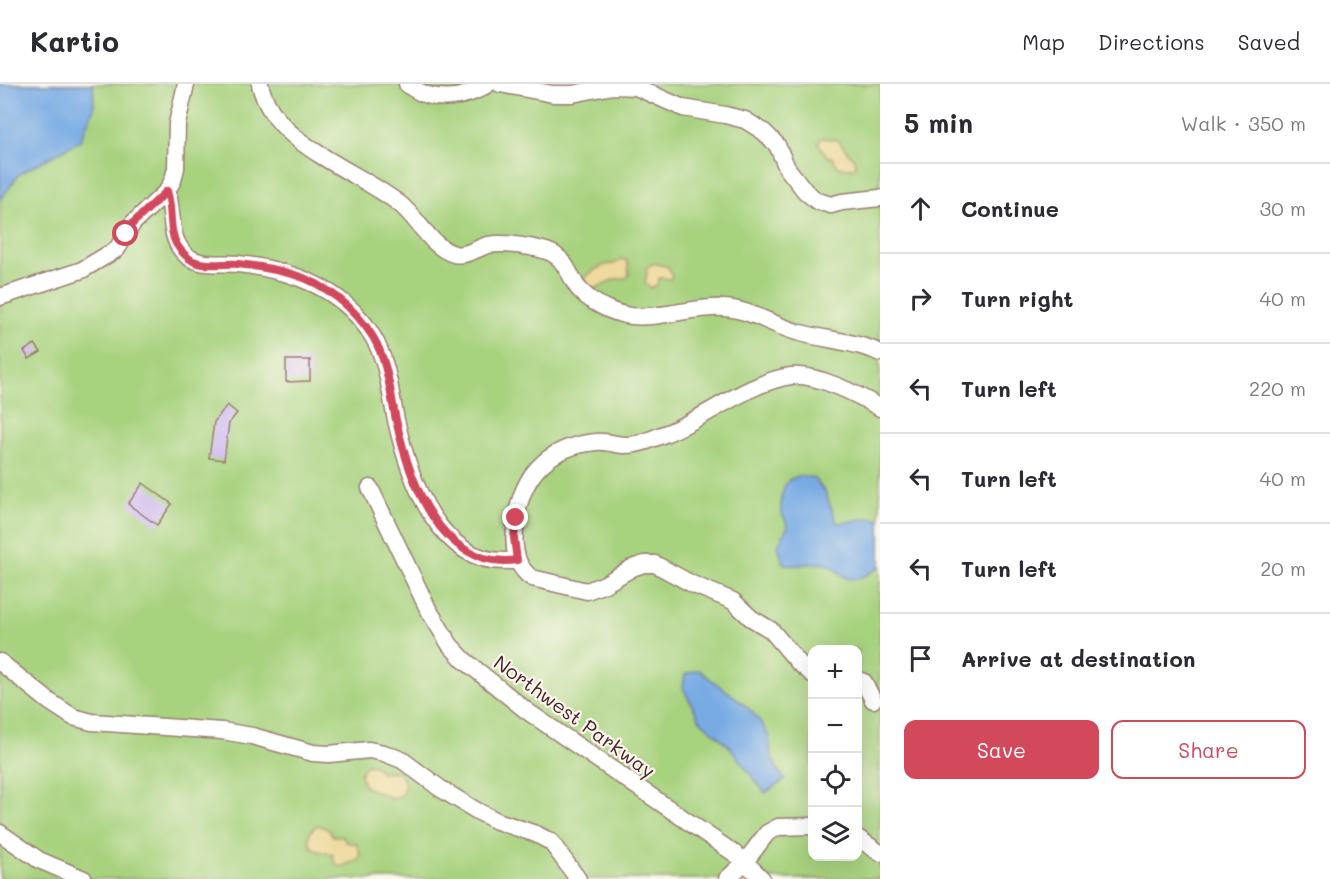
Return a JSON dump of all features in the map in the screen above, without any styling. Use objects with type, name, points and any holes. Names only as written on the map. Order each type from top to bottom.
[{"type":"lane","points":[[0,297],[68,276],[101,260],[117,249],[133,223],[167,191],[176,168],[177,124],[186,84]]},
{"type":"lane","points":[[260,84],[270,109],[284,125],[311,149],[371,183],[403,206],[448,252],[457,255],[489,245],[537,249],[555,254],[568,268],[578,288],[594,301],[610,310],[626,315],[725,308],[745,312],[796,332],[880,353]]},
{"type":"lane","points":[[407,84],[416,92],[432,97],[448,98],[479,90],[488,84]]},
{"type":"lane","points":[[500,84],[553,94],[572,94],[613,86],[636,87],[683,108],[745,120],[764,132],[777,145],[788,168],[817,201],[831,205],[880,198]]},
{"type":"lane","points":[[167,191],[171,203],[176,244],[193,261],[206,264],[236,264],[295,275],[342,300],[361,319],[374,338],[383,358],[403,448],[414,479],[431,514],[444,533],[460,548],[495,560],[517,560]]},
{"type":"lane","points":[[808,670],[799,663],[771,630],[751,618],[733,601],[692,584],[655,564],[644,564],[632,568],[605,584],[587,591],[532,578],[525,573],[517,560],[514,538],[519,502],[528,479],[538,468],[559,454],[581,444],[599,441],[625,445],[640,444],[696,420],[731,400],[773,381],[792,376],[801,376],[848,389],[880,408]]},
{"type":"lane","name":"Northwest Parkway","points":[[370,488],[428,609],[450,645],[464,660],[527,711],[707,834],[745,862],[762,879]]},
{"type":"lane","points":[[0,662],[50,702],[73,717],[92,722],[222,731],[269,740],[314,753],[329,754],[369,750],[384,753],[402,760],[477,812],[551,842],[579,879]]},
{"type":"lane","points":[[862,681],[870,700]]},
{"type":"lane","points":[[727,879],[745,862],[767,833],[778,827],[808,826]]},
{"type":"lane","points":[[0,833],[39,860],[84,879]]},
{"type":"lane","points":[[862,841],[880,853]]},
{"type":"green space","points":[[0,84],[880,84],[880,879],[0,879]]},
{"type":"sand","points":[[822,138],[838,140],[855,161],[856,166],[853,168],[838,167],[833,158],[827,156],[818,143]]},
{"type":"sand","points":[[621,259],[626,260],[628,264],[629,275],[626,278],[612,280],[593,289],[586,284],[584,278],[591,273]]},
{"type":"sand","points":[[654,263],[668,267],[672,276],[670,279],[659,278],[657,285],[651,288],[645,283],[646,268]]},
{"type":"sand","points":[[368,764],[374,765],[382,773],[399,772],[405,783],[402,795],[392,798],[365,787],[360,775]]},
{"type":"sand","points":[[318,825],[328,829],[333,836],[342,836],[346,842],[357,844],[360,854],[358,860],[340,867],[336,865],[332,854],[316,850],[310,844],[309,837]]},
{"type":"water","points":[[0,84],[93,84],[94,108],[80,141],[19,174],[0,201]]},
{"type":"water","points":[[801,476],[814,478],[825,492],[837,523],[869,518],[880,520],[880,567],[864,576],[850,579],[825,564],[793,566],[783,563],[778,545],[788,526],[781,511],[781,498],[785,485],[790,479]]},
{"type":"water","points":[[699,670],[754,714],[769,736],[774,763],[785,780],[765,793],[728,745],[700,720],[683,688],[685,674]]},
{"type":"building","points":[[35,344],[41,352],[29,359],[24,351]]},
{"type":"building","points":[[286,360],[310,360],[310,381],[286,382]]},
{"type":"building","points":[[227,405],[237,413],[229,423],[224,460],[209,458],[214,422]]},
{"type":"building","points":[[143,483],[172,504],[157,525],[128,504]]},
{"type":"route","points":[[126,234],[133,223],[167,191],[171,203],[176,244],[193,261],[206,264],[236,264],[295,275],[320,286],[342,300],[361,319],[374,338],[383,358],[403,448],[414,479],[431,514],[444,533],[460,548],[475,554],[495,560],[517,560],[514,538],[516,518]]}]
